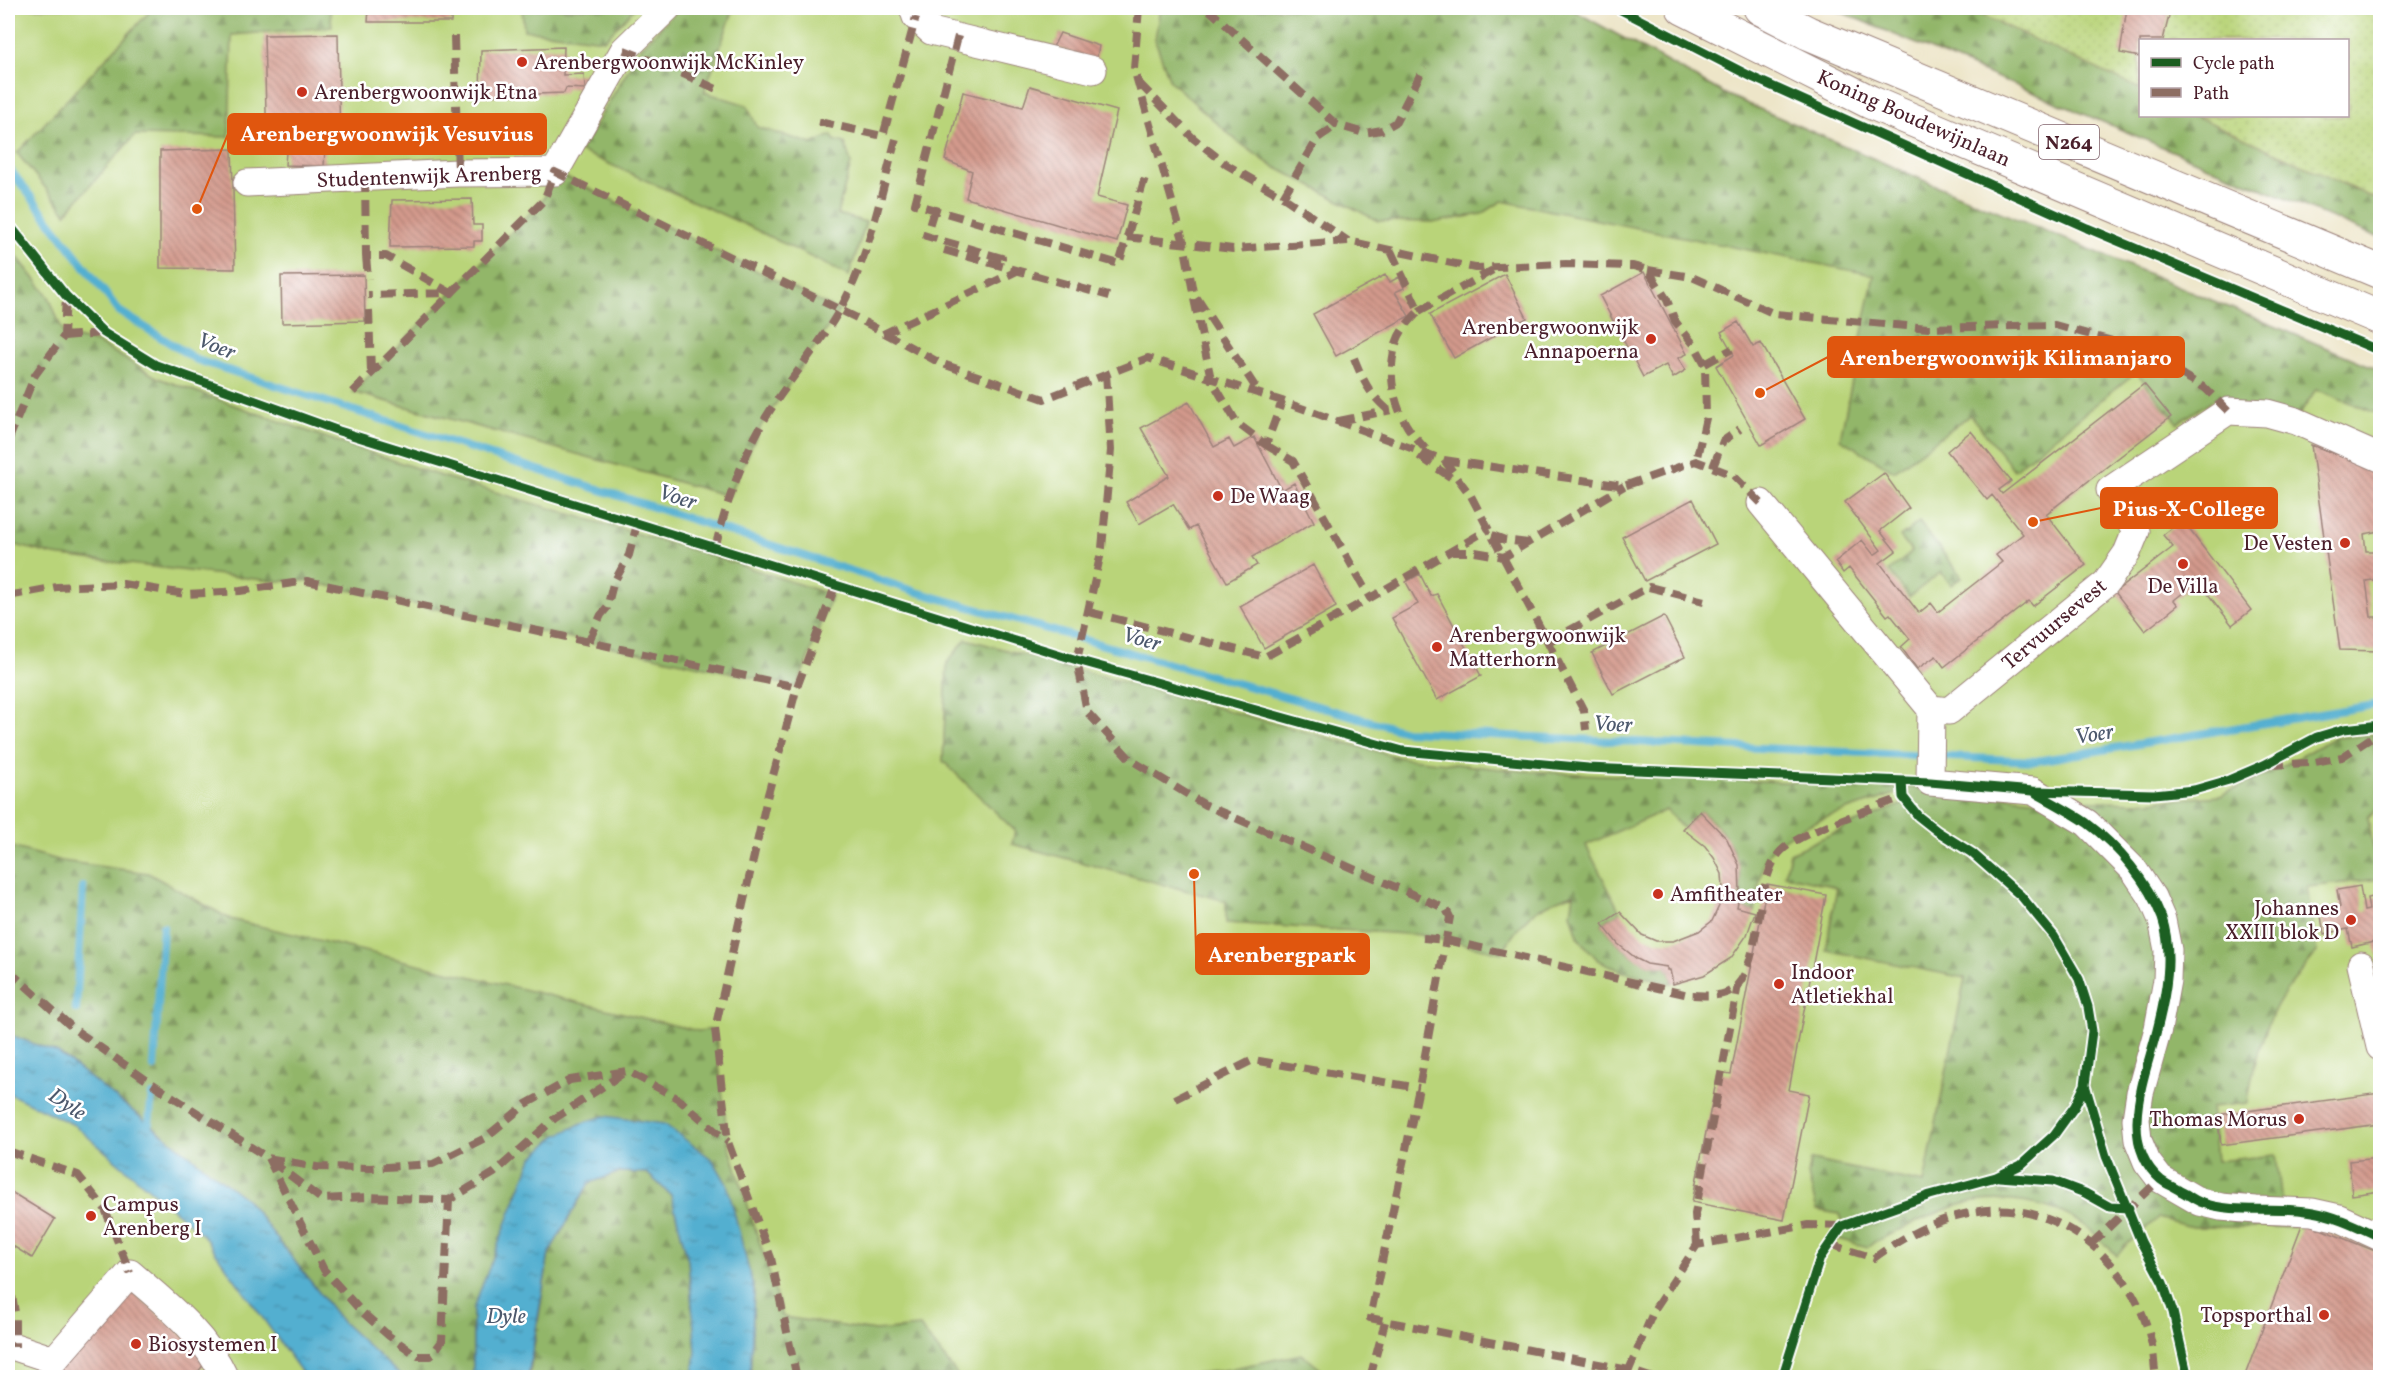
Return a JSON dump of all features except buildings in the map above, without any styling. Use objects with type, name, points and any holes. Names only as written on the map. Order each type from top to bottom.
[{"type":"highway","name":"Koning Boudewijnlaan","points":[[1683,8],[1870,102],[2380,318]]},
{"type":"highway","name":"Koning Boudewijnlaan","points":[[1760,8],[1808,33],[2380,272]]},
{"type":"street","name":"Studentenwijk Arenberg","points":[[247,183],[555,171],[624,50],[666,8]]},
{"type":"street","points":[[913,8],[916,17],[931,31],[1093,70]]},
{"type":"street","name":"Tervuursevest","points":[[1931,720],[1949,711],[2106,583],[2127,553],[2136,531],[2110,490],[2228,411],[2267,413],[2296,421],[2380,458]]},
{"type":"street","points":[[1761,503],[1931,720],[1930,782],[2033,792],[2087,824],[2134,870],[2152,897],[2162,920],[2168,950],[2167,980],[2158,1029],[2140,1092],[2136,1119],[2138,1140],[2147,1162],[2160,1179],[2200,1202],[2233,1208],[2312,1212],[2339,1218],[2380,1237]]},
{"type":"street","points":[[2361,965],[2380,1047]]},
{"type":"street","points":[[8,1347],[15,1347],[54,1360],[130,1273],[179,1315],[216,1358],[225,1377]]},
{"type":"green space","points":[[8,8],[1569,8],[1725,94],[1918,178],[2380,370],[2380,1377],[8,1377]]},
{"type":"green space","points":[[153,8],[330,8],[332,27],[232,35],[229,137],[135,135],[66,213],[17,153]]},
{"type":"green space","points":[[522,8],[635,8],[604,40],[524,30]]},
{"type":"green space","points":[[679,8],[734,8],[704,92],[747,105],[757,127],[812,144],[832,135],[834,140],[845,143],[851,164],[837,214],[866,222],[849,276],[748,226],[580,151],[641,48]]},
{"type":"green space","points":[[932,8],[986,8],[948,17]]},
{"type":"green space","points":[[1160,8],[1569,8],[1725,94],[1918,178],[2380,370],[2380,415],[2316,389],[2296,421],[2228,411],[2214,399],[2178,423],[2136,372],[2014,470],[1970,415],[1894,471],[1840,439],[1874,275],[1502,201],[1482,214],[1437,222],[1378,221],[1271,165],[1237,141],[1170,81],[1155,40]]},
{"type":"green space","points":[[1831,8],[1968,8],[2139,88],[2139,117],[2200,117],[2380,201],[2380,238]]},
{"type":"green space","points":[[1967,8],[2380,8],[2380,201],[2198,117],[2349,117],[2349,39],[2139,39],[2139,89]]},
{"type":"green space","points":[[555,172],[839,311],[762,424],[729,496],[353,392],[543,200]]},
{"type":"green space","points":[[8,245],[49,297],[64,335],[98,343],[158,378],[434,474],[713,556],[832,595],[797,687],[307,581],[272,581],[54,555],[8,543]]},
{"type":"green space","points":[[1919,522],[1962,577],[1951,585],[1941,572],[1909,597],[1889,571],[1912,552],[1900,537]]},
{"type":"green space","points":[[966,639],[1402,758],[1510,770],[1579,774],[1896,786],[1897,793],[1823,819],[1785,838],[1772,849],[1764,862],[1755,912],[1737,907],[1740,879],[1734,853],[1720,830],[1700,811],[1683,829],[1666,810],[1586,845],[1620,912],[1602,924],[1630,954],[1647,963],[1667,967],[1667,970],[1670,970],[1673,984],[1621,971],[1598,960],[1579,939],[1571,913],[1574,894],[1549,903],[1531,915],[1516,931],[1502,953],[1446,940],[1423,938],[1423,935],[1226,923],[1226,901],[1012,844],[1015,831],[943,761],[947,663]]},
{"type":"green space","points":[[2373,734],[2380,788],[2380,807],[2368,818],[2379,879],[2307,887],[2317,952],[2287,989],[2273,1013],[2257,1057],[2248,1103],[2211,1107],[2216,1161],[2276,1155],[2281,1194],[2294,1227],[2192,1227],[2158,1218],[2125,1246],[2117,1256],[2088,1228],[2070,1217],[2039,1205],[2005,1200],[1972,1202],[1946,1209],[1876,1241],[1868,1247],[1832,1237],[1843,1226],[1839,1214],[1817,1210],[1808,1175],[1811,1160],[1924,1183],[1965,978],[1826,950],[1837,887],[1785,875],[1790,853],[1855,823],[1906,803],[1907,787],[2031,799],[2136,802],[2220,796],[2281,767],[2333,738]]},
{"type":"green space","points":[[8,846],[62,861],[148,873],[230,919],[698,1031],[715,1029],[728,1142],[783,1317],[875,1331],[920,1327],[959,1377],[750,1377],[754,1290],[604,1116],[473,1309],[473,1377],[402,1377],[342,1322],[247,1200],[58,1053],[8,1034]]},
{"type":"green space","points":[[620,1172],[647,1173],[671,1195],[688,1260],[696,1351],[693,1377],[529,1378],[549,1253],[589,1183]]},
{"type":"green space","points":[[1302,1354],[1330,1377],[1166,1377],[1219,1371]]},
{"type":"water","name":"Dyle","points":[[8,1034],[58,1053],[247,1200],[342,1322],[402,1377],[305,1377],[203,1235],[74,1125],[8,1093]]},
{"type":"water","name":"Dyle","points":[[604,1116],[664,1124],[713,1160],[727,1184],[754,1290],[750,1377],[693,1377],[696,1351],[688,1260],[671,1195],[647,1173],[620,1172],[589,1183],[549,1253],[528,1377],[473,1377],[473,1309],[532,1158],[556,1136],[582,1123]]},
{"type":"waterway","name":"Voer","points":[[8,167],[119,311],[197,360],[917,592],[1405,731],[2036,761],[2380,704]]},
{"type":"waterway","points":[[76,1009],[83,887]]},
{"type":"waterway","points":[[154,1067],[163,927]]},
{"type":"waterway","points":[[149,1123],[152,1095]]},
{"type":"marked path","points":[[1139,8],[1134,69],[1184,243],[1193,292],[1260,394]]},
{"type":"marked path","points":[[1207,8],[1337,125],[1364,133],[1382,130],[1396,122],[1424,67]]},
{"type":"marked path","points":[[819,122],[883,136],[916,17]]},
{"type":"marked path","points":[[454,36],[458,173]]},
{"type":"marked path","points":[[958,36],[915,204],[1119,264],[1146,174]]},
{"type":"marked path","points":[[624,50],[669,68]]},
{"type":"marked path","points":[[681,73],[721,91]]},
{"type":"marked path","points":[[1139,83],[1193,138],[1227,165],[1283,197],[1348,241]]},
{"type":"marked path","points":[[1283,197],[1318,138],[1337,125]]},
{"type":"marked path","points":[[715,548],[734,484],[754,439],[780,396],[830,326],[858,271],[873,227],[896,139]]},
{"type":"marked path","points":[[353,392],[544,200],[555,172],[857,318],[940,363],[1044,399],[1148,358],[1282,401],[1444,460],[1471,496],[1584,711],[1586,730]]},
{"type":"marked path","points":[[365,177],[366,256],[386,256],[451,293],[368,295]]},
{"type":"marked path","points":[[934,210],[926,236],[1002,258],[1000,266]]},
{"type":"marked path","points":[[1127,237],[1233,249],[1348,241],[1475,268],[1566,264],[1633,266],[1648,270],[1667,300],[1675,321],[1695,346],[1705,364],[1706,418],[1696,461]]},
{"type":"marked path","points":[[944,250],[1109,296]]},
{"type":"marked path","points":[[1391,251],[1419,311],[1397,341],[1392,363],[1395,396],[1407,426],[1431,455]]},
{"type":"marked path","points":[[366,256],[368,279]]},
{"type":"marked path","points":[[1419,311],[1495,269]]},
{"type":"marked path","points":[[1648,270],[1692,277],[1775,314],[1928,328],[2055,325],[2137,348],[2205,388],[2228,411]]},
{"type":"marked path","points":[[883,334],[1017,271]]},
{"type":"marked path","points":[[8,441],[35,375],[64,336],[66,296]]},
{"type":"marked path","points":[[1194,299],[1211,379],[1237,423],[1266,445],[1282,401]]},
{"type":"marked path","points":[[369,310],[371,373]]},
{"type":"marked path","points":[[64,336],[104,333]]},
{"type":"marked path","points":[[1705,364],[1732,349]]},
{"type":"marked path","points":[[1354,358],[1367,386],[1388,410]]},
{"type":"marked path","points":[[1106,373],[1111,450],[1102,548],[1077,660],[1087,712],[1131,760],[1205,805],[1446,909],[1450,917],[1419,1088],[1370,1318],[1629,1370],[1628,1378]]},
{"type":"marked path","points":[[1339,421],[1391,410]]},
{"type":"marked path","points":[[1713,467],[1723,441],[1740,429]]},
{"type":"marked path","points":[[1266,445],[1293,461],[1370,598],[1489,529]]},
{"type":"marked path","points":[[1419,456],[1456,481]]},
{"type":"marked path","points":[[1444,460],[1624,486],[1696,461],[1733,475],[1761,503]]},
{"type":"marked path","points":[[1452,552],[1475,552],[1504,557],[1624,486]]},
{"type":"marked path","points":[[589,641],[601,615],[607,608],[613,584],[629,555],[637,524]]},
{"type":"marked path","points":[[1492,535],[1505,540],[1528,543]]},
{"type":"marked path","points":[[8,596],[57,587],[123,584],[185,594],[240,591],[307,581],[797,687]]},
{"type":"marked path","points":[[797,1378],[771,1258],[728,1142],[715,1029],[767,798],[797,687],[836,584]]},
{"type":"marked path","points":[[1548,642],[1649,587],[1704,601]]},
{"type":"marked path","points":[[1089,612],[1265,657],[1370,598]]},
{"type":"marked path","points":[[2270,765],[2310,763],[2342,757],[2380,732]]},
{"type":"marked path","points":[[1423,938],[1446,940],[1689,995],[1726,993],[1738,984],[1747,969],[1753,950],[1765,885],[1781,851],[1820,828],[1903,797]]},
{"type":"marked path","points":[[8,970],[74,1029],[145,1079],[268,1158],[317,1167],[370,1168],[433,1164],[485,1138],[526,1104],[570,1080],[627,1071],[677,1098],[728,1142]]},
{"type":"marked path","points":[[1697,1245],[1695,1214],[1738,985]]},
{"type":"marked path","points":[[1175,1099],[1253,1060],[1419,1088]]},
{"type":"marked path","points":[[271,1161],[321,1199],[369,1197],[449,1200],[494,1173],[554,1119],[622,1074]]},
{"type":"marked path","points":[[8,1151],[78,1175],[105,1209],[130,1273]]},
{"type":"marked path","points":[[268,1158],[324,1270],[361,1311],[389,1336],[418,1356],[431,1356],[442,1341],[449,1200]]},
{"type":"marked path","points":[[2091,1244],[2160,1179]]},
{"type":"marked path","points":[[1829,1244],[1874,1258],[1921,1229],[1973,1212],[2004,1210],[2033,1214],[2061,1225],[2086,1241],[2109,1261],[2127,1285],[2142,1312],[2153,1350],[2156,1378]]},
{"type":"marked path","points":[[1653,1378],[1629,1370],[1654,1310],[1697,1245],[1808,1225],[1842,1226]]},
{"type":"marked path","points":[[8,1274],[15,1312],[15,1347]]},
{"type":"marked path","points":[[1370,1378],[1385,1322]]},
{"type":"cycle path","points":[[1617,8],[1754,78],[2087,228],[2380,351]]},
{"type":"cycle path","points":[[8,223],[66,296],[104,333],[156,365],[339,431],[1077,660],[1403,751],[1588,768],[1930,782],[2033,791],[2154,794],[2194,790],[2229,780],[2264,765],[2317,737],[2344,729],[2380,725]]},
{"type":"cycle path","points":[[1902,781],[1903,797],[1918,816],[1972,853],[2021,896],[2054,936],[2079,979],[2088,1007],[2092,1031],[2085,1085],[2106,1156],[2141,1242],[2163,1283],[2173,1312],[2188,1378]]},
{"type":"cycle path","points":[[2036,793],[2087,823],[2110,842],[2149,891],[2162,918],[2168,946],[2166,989],[2138,1108],[2137,1128],[2140,1147],[2147,1164],[2161,1180],[2200,1202],[2228,1208],[2313,1212],[2339,1219],[2380,1237]]},
{"type":"cycle path","points":[[1782,1378],[1820,1258],[1842,1226],[1930,1195],[1996,1177],[2021,1165],[2054,1135],[2075,1106],[2085,1085]]},
{"type":"cycle path","points":[[1999,1177],[2053,1181],[2085,1193],[2110,1207],[2129,1208]]},
{"type":"place","name":"Arenbergwoonwijk McKinley","points":[[522,62]]},
{"type":"place","name":"Arenbergwoonwijk Etna","points":[[302,92]]},
{"type":"place","name":"Arenbergwoonwijk Vesuvius","points":[[197,209]]},
{"type":"place","name":"Arenbergwoonwijk Annapoerna","points":[[1651,339]]},
{"type":"place","name":"Arenbergwoonwijk Kilimanjaro","points":[[1760,393]]},
{"type":"place","name":"De Waag","points":[[1218,496]]},
{"type":"place","name":"Pius-X-College","points":[[2033,522]]},
{"type":"place","name":"De Vesten","points":[[2345,543]]},
{"type":"place","name":"De Villa","points":[[2183,564]]},
{"type":"place","name":"Arenbergwoonwijk Matterhorn","points":[[1437,647]]},
{"type":"place","name":"Arenbergpark","points":[[1194,874]]},
{"type":"place","name":"Amfitheater","points":[[1658,894]]},
{"type":"place","name":"Johannes XXIII blok D","points":[[2351,920]]},
{"type":"place","name":"Indoor Atletiekhal","points":[[1779,984]]},
{"type":"place","name":"Thomas Morus","points":[[2299,1119]]},
{"type":"place","name":"Campus Arenberg I","points":[[91,1216]]},
{"type":"place","name":"Topsporthal","points":[[2324,1315]]},
{"type":"place","name":"Biosystemen I","points":[[136,1344]]}]
